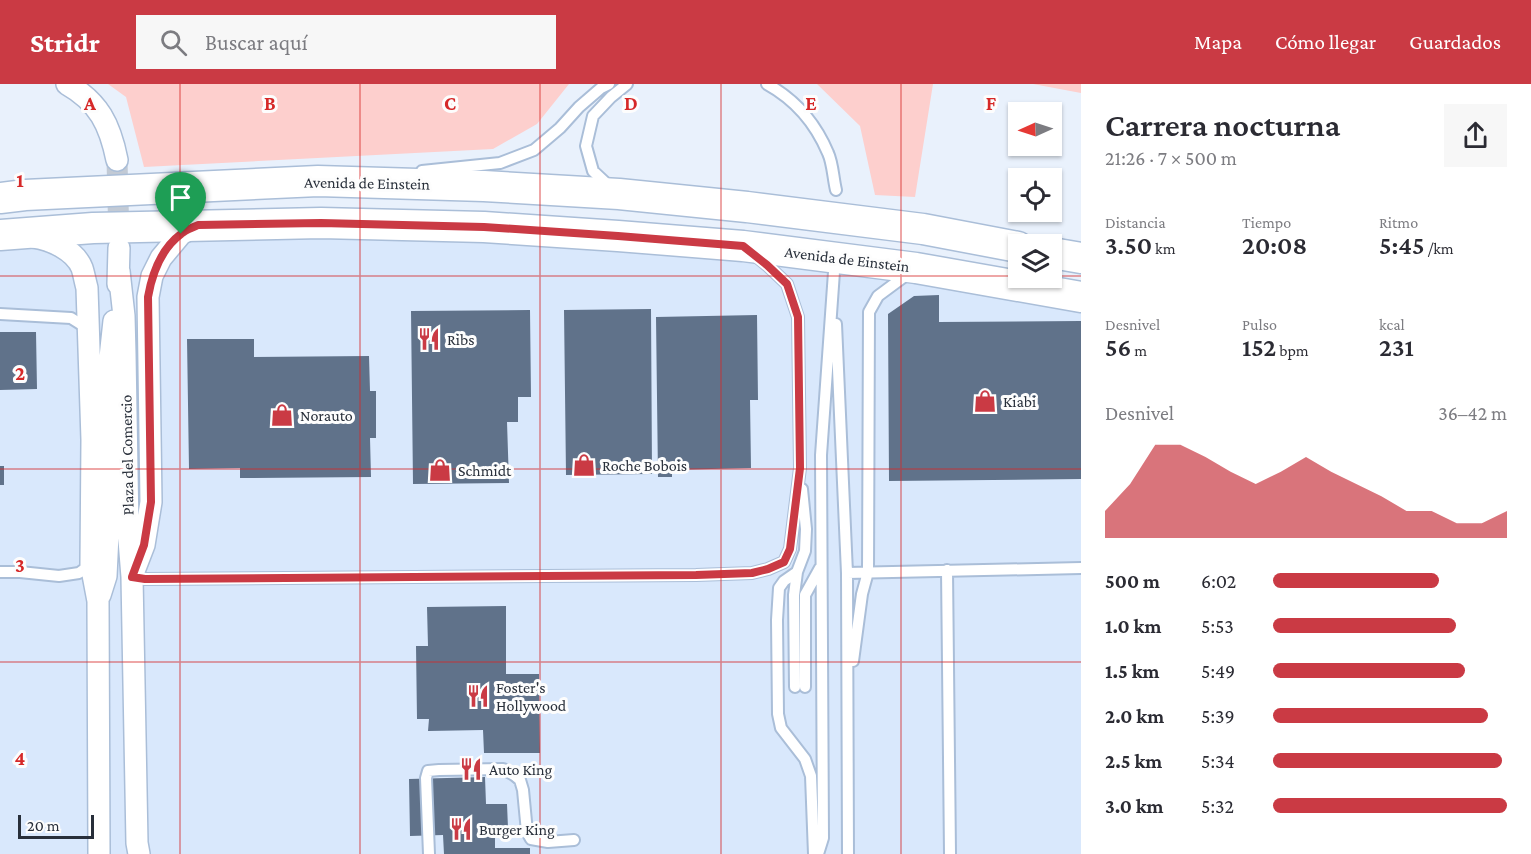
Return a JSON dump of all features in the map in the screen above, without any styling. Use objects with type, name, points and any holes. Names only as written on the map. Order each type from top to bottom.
[{"type":"street","points":[[67,84],[82,92],[103,117],[113,138],[117,160]]},
{"type":"street","name":"Avenida de Einstein","points":[[0,198],[318,181],[484,186],[619,194],[747,207],[923,229],[1008,245]]},
{"type":"street","name":"Avenida de Einstein","points":[[1,235],[93,228],[198,225],[321,223],[484,227],[743,246],[916,268],[1081,297]]},
{"type":"street","points":[[132,577],[144,545],[151,502],[148,297],[150,286],[161,258],[171,245],[181,234],[198,225]]},
{"type":"street","name":"Plaza del Comercio","points":[[1,235],[38,238],[53,242],[70,252],[82,266],[87,288],[92,440],[91,564],[98,601],[99,854]]},
{"type":"street","points":[[98,601],[106,576],[108,376],[119,272],[119,248]]},
{"type":"street","points":[[1062,255],[1081,258]]},
{"type":"street","name":"Plaza del Comercio","points":[[119,272],[124,326],[128,528],[132,577],[136,843],[139,854]]},
{"type":"lane","points":[[318,181],[500,163],[534,150],[560,128],[579,107],[609,84]]},
{"type":"lane","points":[[619,194],[593,171],[586,146],[593,116],[627,84]]},
{"type":"lane","points":[[767,84],[785,94],[813,123],[829,154],[836,190]]},
{"type":"lane","points":[[743,246],[787,284],[798,317],[800,468],[806,529],[805,551],[797,572],[794,595],[800,687],[805,595],[822,565]]},
{"type":"lane","points":[[848,700],[862,594],[868,572],[869,312],[878,296],[916,268]]},
{"type":"lane","points":[[816,854],[823,838],[821,455],[834,272],[847,573],[848,854]]},
{"type":"lane","points":[[0,315],[71,318],[87,328]]},
{"type":"lane","points":[[132,577],[145,579],[634,576],[752,573],[784,562],[790,549],[800,468]]},
{"type":"lane","points":[[0,572],[59,576],[79,573],[91,564]]},
{"type":"lane","points":[[847,573],[1081,568]]},
{"type":"lane","points":[[947,570],[950,854]]},
{"type":"lane","points":[[797,572],[784,581],[779,588],[778,714],[781,728],[805,759],[811,776],[816,854]]},
{"type":"lane","points":[[429,854],[426,778],[428,771],[503,769],[520,780],[527,832],[531,839],[548,842],[574,840]]},
{"type":"shaded area","points":[[108,84],[569,84],[537,124],[493,149],[144,167],[126,97]]},
{"type":"shaded area","points":[[817,84],[933,84],[915,197],[875,195],[860,126]]},
{"type":"shaded area","points":[[1033,84],[1081,84],[1081,93]]},
{"type":"shaded area","points":[[484,227],[1081,297],[1081,854],[0,854],[0,235]]},
{"type":"building","name":"Kiabi","points":[[939,295],[939,322],[1081,321],[1081,479],[889,481],[888,314],[914,296]]},
{"type":"building","points":[[651,309],[652,474],[566,475],[564,310]]},
{"type":"building","points":[[530,310],[531,397],[518,397],[518,422],[507,422],[509,483],[413,484],[411,311]]},
{"type":"building","points":[[757,315],[758,400],[750,400],[751,468],[672,470],[672,477],[658,477],[656,317]]},
{"type":"building","points":[[0,332],[36,332],[37,389],[0,390]]},
{"type":"building","name":"Norauto","points":[[187,339],[254,339],[254,357],[369,356],[370,391],[376,391],[376,438],[370,438],[371,477],[240,478],[240,468],[189,469]]},
{"type":"building","points":[[0,466],[4,466],[4,485],[0,485]]},
{"type":"building","name":"Foster's Hollywood","points":[[506,606],[506,674],[539,674],[540,753],[484,753],[483,730],[428,731],[429,719],[417,719],[416,646],[428,646],[427,607]]},
{"type":"building","points":[[485,777],[486,804],[507,804],[508,828],[495,828],[495,848],[530,848],[530,854],[444,854],[443,835],[410,836],[409,779]]},
{"type":"tunnel","points":[[117,160],[119,241]]},
{"type":"place","name":"Ribs","points":[[429,339]]},
{"type":"place","name":"Kiabi","points":[[985,401]]},
{"type":"place","name":"Norauto","points":[[282,415]]},
{"type":"place","name":"Roche Bobois","points":[[584,465]]},
{"type":"place","name":"Schmidt","points":[[440,470]]},
{"type":"place","name":"Foster's Hollywood","points":[[478,696]]},
{"type":"place","name":"Auto King","points":[[471,769]]},
{"type":"place","name":"Burger King","points":[[461,829]]},
{"type":"route","points":[[321,223],[484,227],[743,246],[787,284],[798,317],[800,468],[790,549],[784,562],[752,573],[696,575],[145,579],[132,577],[144,545],[151,502],[148,297],[152,276],[161,258],[181,234],[198,225],[321,223]]}]
